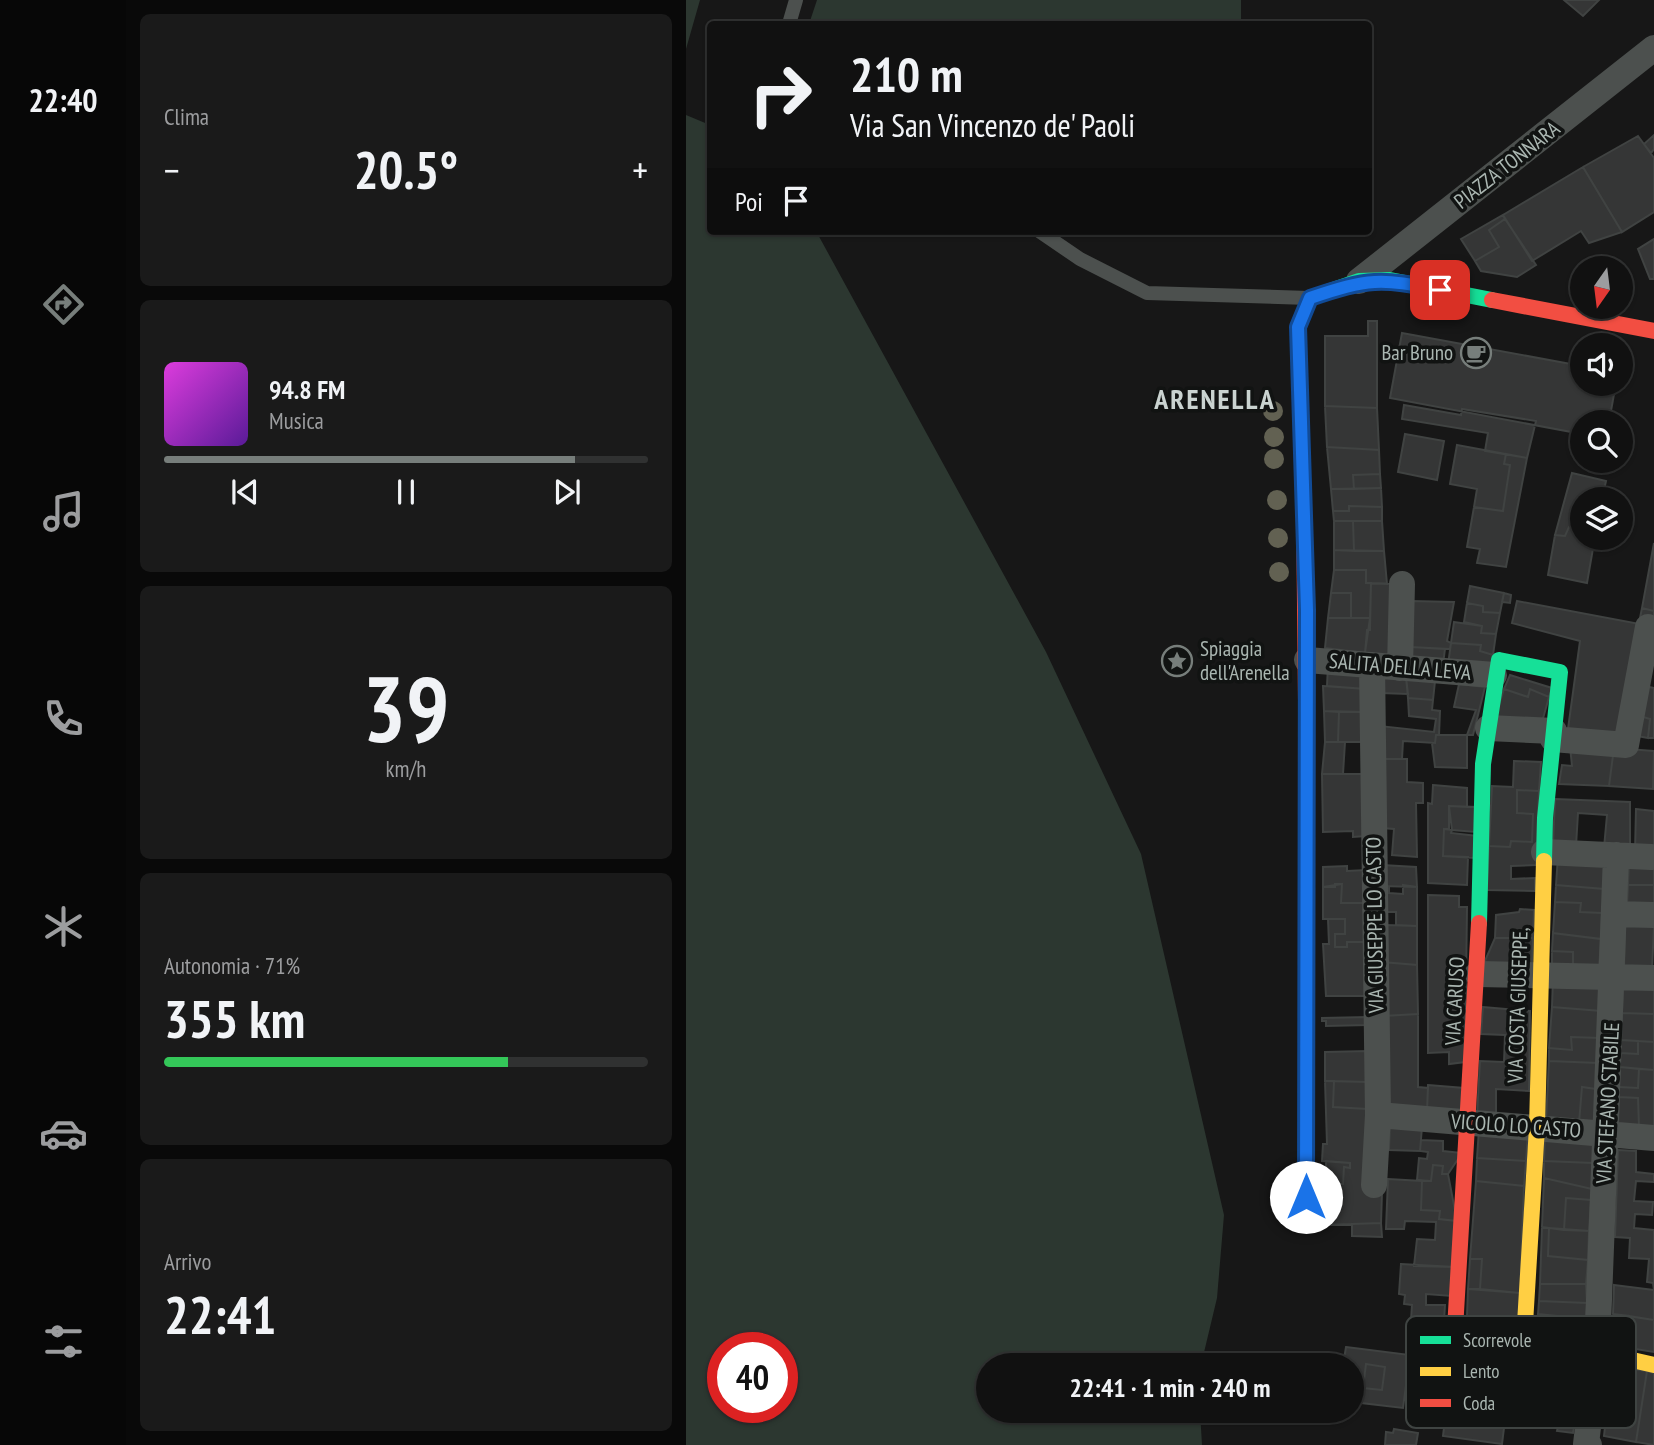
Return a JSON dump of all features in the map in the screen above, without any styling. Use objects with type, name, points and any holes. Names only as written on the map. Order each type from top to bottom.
[{"type":"street","name":"PIAZZA TONNARA","points":[[1359,281],[1654,48]]},
{"type":"street","points":[[1306,1225],[1307,660],[1298,327],[1310,298],[1359,281],[1390,280],[1654,331]]},
{"type":"street","points":[[1400,668],[1402,584]]},
{"type":"street","points":[[1488,728],[1626,745],[1648,627]]},
{"type":"street","name":"SALITA DELLA LEVA","points":[[1307,660],[1494,675]]},
{"type":"street","name":"VIA COSTA GIUSEPPE,","points":[[1494,675],[1499,660],[1560,672],[1544,852],[1537,1128],[1525,1316]]},
{"type":"street","name":"VIA GIUSEPPE LO CASTO","points":[[1372,666],[1378,1115],[1374,1185]]},
{"type":"street","name":"VIA CARUSO","points":[[1456,1316],[1471,1123],[1483,764],[1494,675]]},
{"type":"street","points":[[1544,852],[1651,857]]},
{"type":"street","name":"VIA STEFANO STABILE","points":[[1598,1316],[1614,975],[1616,855]]},
{"type":"street","points":[[1615,914],[1654,915]]},
{"type":"street","points":[[1478,974],[1654,978]]},
{"type":"street","name":"VICOLO LO CASTO","points":[[1378,1115],[1654,1138]]},
{"type":"street","points":[[1636,1361],[1654,1365]]},
{"type":"street","name":"VIA STEFANO STABILE","points":[[1588,1428],[1586,1444],[1589,1445]]},
{"type":"lane","points":[[790,21],[796,0]]},
{"type":"lane","points":[[1046,235],[1080,259],[1147,293],[1310,298]]},
{"type":"shaded area","points":[[686,0],[700,0],[686,49]]},
{"type":"shaded area","points":[[817,0],[1241,0],[1241,21],[810,21]]},
{"type":"shaded area","points":[[686,115],[707,124],[707,235],[818,235],[1046,652],[1141,854],[1224,1215],[1217,1298],[1204,1353],[976,1353],[976,1423],[1201,1423],[1202,1445],[686,1445]]},
{"type":"building","points":[[1564,0],[1599,0],[1583,16]]},
{"type":"building","points":[[1654,135],[1654,149],[1651,153],[1644,144]]},
{"type":"building","points":[[1638,136],[1654,158],[1654,212],[1622,232],[1583,167]]},
{"type":"building","points":[[1583,167],[1622,232],[1589,243],[1581,231],[1532,261],[1503,215]]},
{"type":"building","points":[[1503,215],[1505,219],[1489,230],[1499,247],[1475,261],[1461,239]]},
{"type":"building","points":[[1505,219],[1536,265],[1517,277],[1481,271],[1475,261],[1499,247],[1489,230]]},
{"type":"building","points":[[1654,239],[1654,279],[1650,279],[1638,249]]},
{"type":"building","points":[[1368,321],[1377,321],[1377,408],[1325,406],[1325,336],[1368,336]]},
{"type":"building","points":[[1402,333],[1570,364],[1570,396],[1614,396],[1611,410],[1570,410],[1570,432],[1390,398]]},
{"type":"building","points":[[1404,405],[1461,415],[1462,409],[1536,421],[1527,458],[1485,451],[1488,433],[1402,419]]},
{"type":"building","points":[[1325,406],[1377,408],[1379,450],[1327,447]]},
{"type":"building","points":[[1405,434],[1444,441],[1437,480],[1398,472]]},
{"type":"building","points":[[1457,445],[1506,454],[1504,464],[1510,465],[1503,511],[1474,507],[1477,489],[1450,484]]},
{"type":"building","points":[[1327,447],[1379,450],[1380,474],[1353,475],[1354,489],[1331,489]]},
{"type":"building","points":[[1506,454],[1527,458],[1506,567],[1477,563],[1480,549],[1467,547],[1474,507],[1503,511],[1510,465],[1504,464]]},
{"type":"building","points":[[1572,473],[1606,481],[1605,487],[1570,487],[1570,527],[1565,536],[1555,535]]},
{"type":"building","points":[[1380,474],[1381,488],[1354,489],[1353,475]]},
{"type":"building","points":[[1381,488],[1382,507],[1349,506],[1349,511],[1333,511],[1331,489]]},
{"type":"building","points":[[1349,506],[1382,507],[1382,521],[1334,521],[1333,511],[1349,511]]},
{"type":"building","points":[[1334,521],[1353,521],[1354,551],[1334,550]]},
{"type":"building","points":[[1353,521],[1382,521],[1384,551],[1354,551]]},
{"type":"building","points":[[1570,527],[1570,550],[1593,550],[1587,583],[1548,575],[1555,535],[1565,536]]},
{"type":"building","points":[[1654,543],[1654,611],[1642,608]]},
{"type":"building","points":[[1334,550],[1384,551],[1387,584],[1366,583],[1366,570],[1334,570]]},
{"type":"building","points":[[1334,570],[1366,570],[1366,583],[1371,583],[1370,618],[1351,618],[1351,593],[1331,593]]},
{"type":"building","points":[[1371,583],[1400,584],[1397,656],[1365,653],[1367,630],[1370,630]]},
{"type":"building","points":[[1470,586],[1504,593],[1500,613],[1483,612],[1483,606],[1467,603]]},
{"type":"building","points":[[1331,593],[1351,593],[1351,618],[1328,618]]},
{"type":"building","points":[[1504,593],[1511,595],[1510,603],[1502,602]]},
{"type":"building","points":[[1411,601],[1454,602],[1447,641],[1451,643],[1450,649],[1410,647]]},
{"type":"building","points":[[1517,601],[1645,625],[1625,736],[1568,729],[1580,641],[1512,623]]},
{"type":"building","points":[[1467,603],[1483,606],[1483,612],[1500,613],[1496,634],[1481,633],[1482,626],[1464,622]]},
{"type":"building","points":[[1642,608],[1654,611],[1654,621],[1640,618]]},
{"type":"building","points":[[1328,618],[1370,618],[1365,653],[1325,648]]},
{"type":"building","points":[[1454,622],[1482,626],[1481,633],[1496,634],[1493,655],[1480,651],[1481,645],[1451,643]]},
{"type":"building","points":[[1451,643],[1481,645],[1480,651],[1493,655],[1490,670],[1448,665]]},
{"type":"building","points":[[1410,647],[1445,649],[1443,664],[1410,660]]},
{"type":"building","points":[[1328,665],[1366,668],[1366,689],[1327,686]]},
{"type":"building","points":[[1380,674],[1406,677],[1408,694],[1381,693]]},
{"type":"building","points":[[1510,675],[1552,688],[1549,697],[1530,689],[1528,697],[1504,689]]},
{"type":"building","points":[[1406,677],[1435,681],[1433,700],[1408,698]]},
{"type":"building","points":[[1459,684],[1485,687],[1473,735],[1467,735],[1476,710],[1454,707]]},
{"type":"building","points":[[1323,686],[1366,689],[1366,712],[1324,711]]},
{"type":"building","points":[[1645,686],[1654,688],[1654,738],[1648,738],[1650,719],[1640,716]]},
{"type":"building","points":[[1504,689],[1528,697],[1530,689],[1549,697],[1542,722],[1494,721]]},
{"type":"building","points":[[1408,698],[1433,700],[1432,710],[1440,711],[1439,735],[1436,735],[1435,743],[1403,741],[1402,759],[1381,759],[1380,726],[1434,732],[1436,719],[1409,716]]},
{"type":"building","points":[[1324,711],[1339,712],[1338,742],[1325,742]]},
{"type":"building","points":[[1339,712],[1366,712],[1365,742],[1338,742]]},
{"type":"building","points":[[1640,716],[1650,719],[1648,738],[1637,736]]},
{"type":"building","points":[[1436,735],[1467,735],[1467,768],[1435,767],[1432,743],[1435,743]]},
{"type":"building","points":[[1325,742],[1365,742],[1365,774],[1322,774]]},
{"type":"building","points":[[1345,742],[1365,742],[1365,774],[1343,774]]},
{"type":"building","points":[[1570,746],[1614,748],[1609,786],[1559,784],[1562,765],[1572,766]]},
{"type":"building","points":[[1614,748],[1654,751],[1653,789],[1609,786]]},
{"type":"building","points":[[1381,759],[1407,759],[1407,782],[1423,783],[1423,803],[1416,803],[1417,857],[1392,855],[1394,829],[1382,828]]},
{"type":"building","points":[[1514,761],[1541,762],[1539,791],[1517,790],[1517,813],[1533,814],[1532,842],[1511,841],[1510,847],[1489,846],[1492,786],[1513,787]]},
{"type":"building","points":[[1322,774],[1365,774],[1366,836],[1353,837],[1353,831],[1323,832]]},
{"type":"building","points":[[1433,785],[1467,788],[1467,807],[1449,806],[1449,829],[1444,829],[1443,856],[1468,857],[1467,885],[1428,883],[1428,803],[1432,804]]},
{"type":"building","points":[[1517,790],[1539,791],[1536,865],[1511,866],[1511,879],[1535,878],[1535,891],[1487,890],[1489,846],[1510,847],[1511,841],[1532,842],[1533,814],[1517,813]]},
{"type":"building","points":[[1555,799],[1630,802],[1630,849],[1604,848],[1607,815],[1578,813],[1576,846],[1553,845]]},
{"type":"building","points":[[1449,806],[1477,807],[1476,832],[1452,830]]},
{"type":"building","points":[[1636,809],[1654,811],[1654,852],[1635,852]]},
{"type":"building","points":[[1444,829],[1452,830],[1451,833],[1477,836],[1475,858],[1443,856]]},
{"type":"building","points":[[1558,856],[1605,859],[1604,889],[1556,885]]},
{"type":"building","points":[[1629,860],[1654,862],[1654,885],[1628,885]]},
{"type":"building","points":[[1382,865],[1416,867],[1417,887],[1382,886]]},
{"type":"building","points":[[1347,866],[1347,871],[1366,870],[1367,903],[1341,903],[1342,884],[1323,887],[1323,867]]},
{"type":"building","points":[[1335,884],[1342,884],[1341,903],[1367,903],[1368,942],[1347,942],[1347,947],[1335,947],[1335,934],[1345,934],[1345,919],[1323,919],[1323,887],[1335,887]]},
{"type":"building","points":[[1403,885],[1417,887],[1417,926],[1396,925],[1396,912],[1382,912],[1382,886],[1389,887],[1389,893],[1403,894]]},
{"type":"building","points":[[1556,885],[1604,889],[1602,913],[1580,912],[1581,903],[1555,902]]},
{"type":"building","points":[[1628,885],[1654,885],[1654,905],[1627,905]]},
{"type":"building","points":[[1428,895],[1459,896],[1459,907],[1467,907],[1465,1062],[1449,1064],[1449,1052],[1428,1053]]},
{"type":"building","points":[[1555,902],[1581,903],[1580,912],[1602,913],[1601,939],[1553,933]]},
{"type":"building","points":[[1520,909],[1534,910],[1533,938],[1495,938],[1496,915],[1519,912]]},
{"type":"building","points":[[1328,919],[1345,919],[1345,934],[1335,934],[1335,947],[1347,947],[1347,942],[1368,942],[1368,996],[1326,996],[1323,944],[1329,944]]},
{"type":"building","points":[[1385,925],[1417,926],[1417,965],[1382,962]]},
{"type":"building","points":[[1625,926],[1654,926],[1652,969],[1624,969]]},
{"type":"building","points":[[1553,933],[1601,939],[1599,969],[1573,968],[1573,952],[1552,951]]},
{"type":"building","points":[[1495,938],[1533,938],[1532,964],[1484,963]]},
{"type":"building","points":[[1552,951],[1573,952],[1573,968],[1552,966]]},
{"type":"building","points":[[1382,962],[1417,965],[1418,1014],[1383,1016]]},
{"type":"building","points":[[1553,978],[1603,981],[1601,1011],[1552,1007]]},
{"type":"building","points":[[1623,984],[1654,985],[1654,1014],[1622,1013]]},
{"type":"building","points":[[1483,1007],[1530,1011],[1529,1091],[1496,1089],[1496,1117],[1477,1116],[1480,1061],[1504,1062],[1505,1035],[1481,1034]]},
{"type":"building","points":[[1552,1007],[1601,1011],[1600,1038],[1571,1037],[1572,1050],[1549,1048]]},
{"type":"building","points":[[1622,1013],[1654,1014],[1654,1042],[1621,1040]]},
{"type":"building","points":[[1418,1014],[1418,1087],[1428,1088],[1427,1111],[1384,1109],[1383,1016]]},
{"type":"building","points":[[1368,1017],[1368,1025],[1326,1026],[1326,1021],[1322,1021],[1322,1018]]},
{"type":"building","points":[[1571,1037],[1600,1038],[1598,1063],[1549,1061],[1549,1048],[1572,1050]]},
{"type":"building","points":[[1621,1040],[1638,1041],[1638,1054],[1620,1053]]},
{"type":"building","points":[[1638,1041],[1654,1042],[1654,1070],[1620,1067],[1620,1053],[1638,1054]]},
{"type":"building","points":[[1368,1051],[1367,1082],[1325,1081],[1325,1052]]},
{"type":"building","points":[[1549,1061],[1598,1063],[1596,1089],[1582,1087],[1579,1123],[1546,1121]]},
{"type":"building","points":[[1620,1067],[1639,1069],[1638,1088],[1619,1087]]},
{"type":"building","points":[[1639,1069],[1654,1070],[1654,1127],[1639,1127],[1638,1098],[1619,1097],[1619,1087],[1638,1088]]},
{"type":"building","points":[[1325,1081],[1334,1081],[1333,1107],[1368,1109],[1382,1192],[1381,1223],[1322,1225],[1322,1184],[1343,1184],[1344,1167],[1350,1168],[1350,1163],[1322,1161],[1323,1144],[1327,1144]]},
{"type":"building","points":[[1334,1081],[1367,1082],[1368,1109],[1333,1107]]},
{"type":"building","points":[[1428,1085],[1464,1088],[1464,1114],[1427,1111]]},
{"type":"building","points":[[1582,1087],[1596,1089],[1594,1124],[1579,1123]]},
{"type":"building","points":[[1619,1097],[1638,1098],[1639,1127],[1618,1126]]},
{"type":"building","points":[[1390,1124],[1422,1127],[1420,1151],[1389,1150]]},
{"type":"building","points":[[1479,1129],[1528,1132],[1526,1161],[1477,1158]]},
{"type":"building","points":[[1545,1133],[1595,1137],[1593,1163],[1544,1161]]},
{"type":"building","points":[[1421,1140],[1443,1141],[1443,1151],[1462,1153],[1448,1174],[1442,1174],[1443,1166],[1433,1165],[1431,1181],[1417,1180],[1419,1158],[1427,1159],[1428,1152],[1420,1151]]},
{"type":"building","points":[[1618,1150],[1636,1151],[1636,1172],[1654,1174],[1654,1182],[1636,1181],[1634,1201],[1653,1202],[1652,1215],[1635,1214],[1634,1228],[1654,1230],[1654,1290],[1653,1283],[1647,1282],[1649,1259],[1629,1258],[1630,1238],[1615,1237]]},
{"type":"building","points":[[1477,1158],[1526,1161],[1524,1186],[1476,1181]]},
{"type":"building","points":[[1326,1161],[1350,1163],[1350,1168],[1344,1167],[1343,1184],[1326,1184]]},
{"type":"building","points":[[1544,1161],[1593,1163],[1592,1189],[1544,1178]]},
{"type":"building","points":[[1433,1165],[1443,1166],[1442,1174],[1448,1174],[1457,1221],[1439,1219],[1440,1211],[1421,1210],[1422,1181],[1431,1181]]},
{"type":"building","points":[[1544,1178],[1592,1189],[1591,1200],[1566,1198],[1564,1230],[1542,1227]]},
{"type":"building","points":[[1388,1179],[1422,1181],[1421,1210],[1440,1211],[1439,1219],[1457,1221],[1454,1267],[1414,1266],[1417,1239],[1435,1240],[1436,1222],[1405,1221],[1404,1229],[1386,1229]]},
{"type":"building","points":[[1476,1181],[1524,1186],[1520,1293],[1480,1289],[1482,1259],[1470,1259]]},
{"type":"building","points":[[1566,1198],[1591,1200],[1589,1231],[1564,1230]]},
{"type":"building","points":[[1381,1223],[1382,1237],[1352,1236],[1352,1224]]},
{"type":"building","points":[[1542,1227],[1549,1228],[1548,1256],[1588,1260],[1586,1284],[1540,1284]]},
{"type":"building","points":[[1549,1228],[1589,1231],[1588,1260],[1548,1256]]},
{"type":"building","points":[[1470,1259],[1482,1259],[1480,1289],[1468,1289]]},
{"type":"building","points":[[1401,1264],[1454,1267],[1452,1296],[1426,1294],[1426,1305],[1445,1305],[1444,1316],[1411,1316],[1412,1305],[1404,1304],[1405,1295],[1399,1294]]},
{"type":"building","points":[[1540,1284],[1586,1284],[1587,1303],[1539,1301]]},
{"type":"building","points":[[1614,1285],[1654,1290],[1654,1320],[1613,1314]]},
{"type":"building","points":[[1468,1289],[1520,1293],[1519,1316],[1467,1316]]},
{"type":"building","points":[[1539,1301],[1587,1303],[1586,1316],[1538,1314]]},
{"type":"building","points":[[1636,1317],[1654,1320],[1654,1352],[1636,1349]]},
{"type":"building","points":[[1346,1347],[1406,1354],[1403,1408],[1364,1403],[1364,1388],[1382,1390],[1385,1367],[1366,1364],[1364,1380],[1364,1353],[1345,1353]]},
{"type":"building","points":[[1366,1364],[1385,1367],[1382,1390],[1364,1388]]},
{"type":"building","points":[[1636,1369],[1647,1371],[1636,1442],[1604,1436],[1605,1428],[1636,1428]]},
{"type":"building","points":[[1647,1371],[1654,1373],[1654,1445],[1636,1442]]},
{"type":"building","points":[[1444,1428],[1504,1428],[1502,1444],[1443,1436]]},
{"type":"building","points":[[1558,1428],[1574,1428],[1573,1433],[1557,1431]]},
{"type":"building","points":[[1394,1429],[1418,1433],[1416,1445],[1385,1445],[1386,1432],[1393,1433]]},
{"type":"traffic: fast","points":[[1304,511],[1298,327],[1310,298],[1359,281],[1390,280],[1492,300]]},
{"type":"traffic: fast","points":[[1479,923],[1483,764],[1499,660],[1560,672],[1545,818],[1544,861]]},
{"type":"traffic: slow","points":[[1306,1225],[1307,796]]},
{"type":"traffic: slow","points":[[1525,1316],[1537,1127],[1544,861]]},
{"type":"traffic: slow","points":[[1636,1361],[1654,1365]]},
{"type":"traffic: jam","points":[[1492,300],[1654,331]]},
{"type":"traffic: jam","points":[[1304,511],[1307,796]]},
{"type":"traffic: jam","points":[[1456,1316],[1479,923]]},
{"type":"place","name":"Bar Bruno","points":[[1476,353]]},
{"type":"place","name":"Spiaggia dell'Arenella","points":[[1177,661]]},
{"type":"district","name":"ARENELLA","points":[[1215,399]]},
{"type":"route","points":[[1306,1197],[1307,610],[1298,327],[1310,298],[1359,281],[1390,280],[1440,290]]}]
